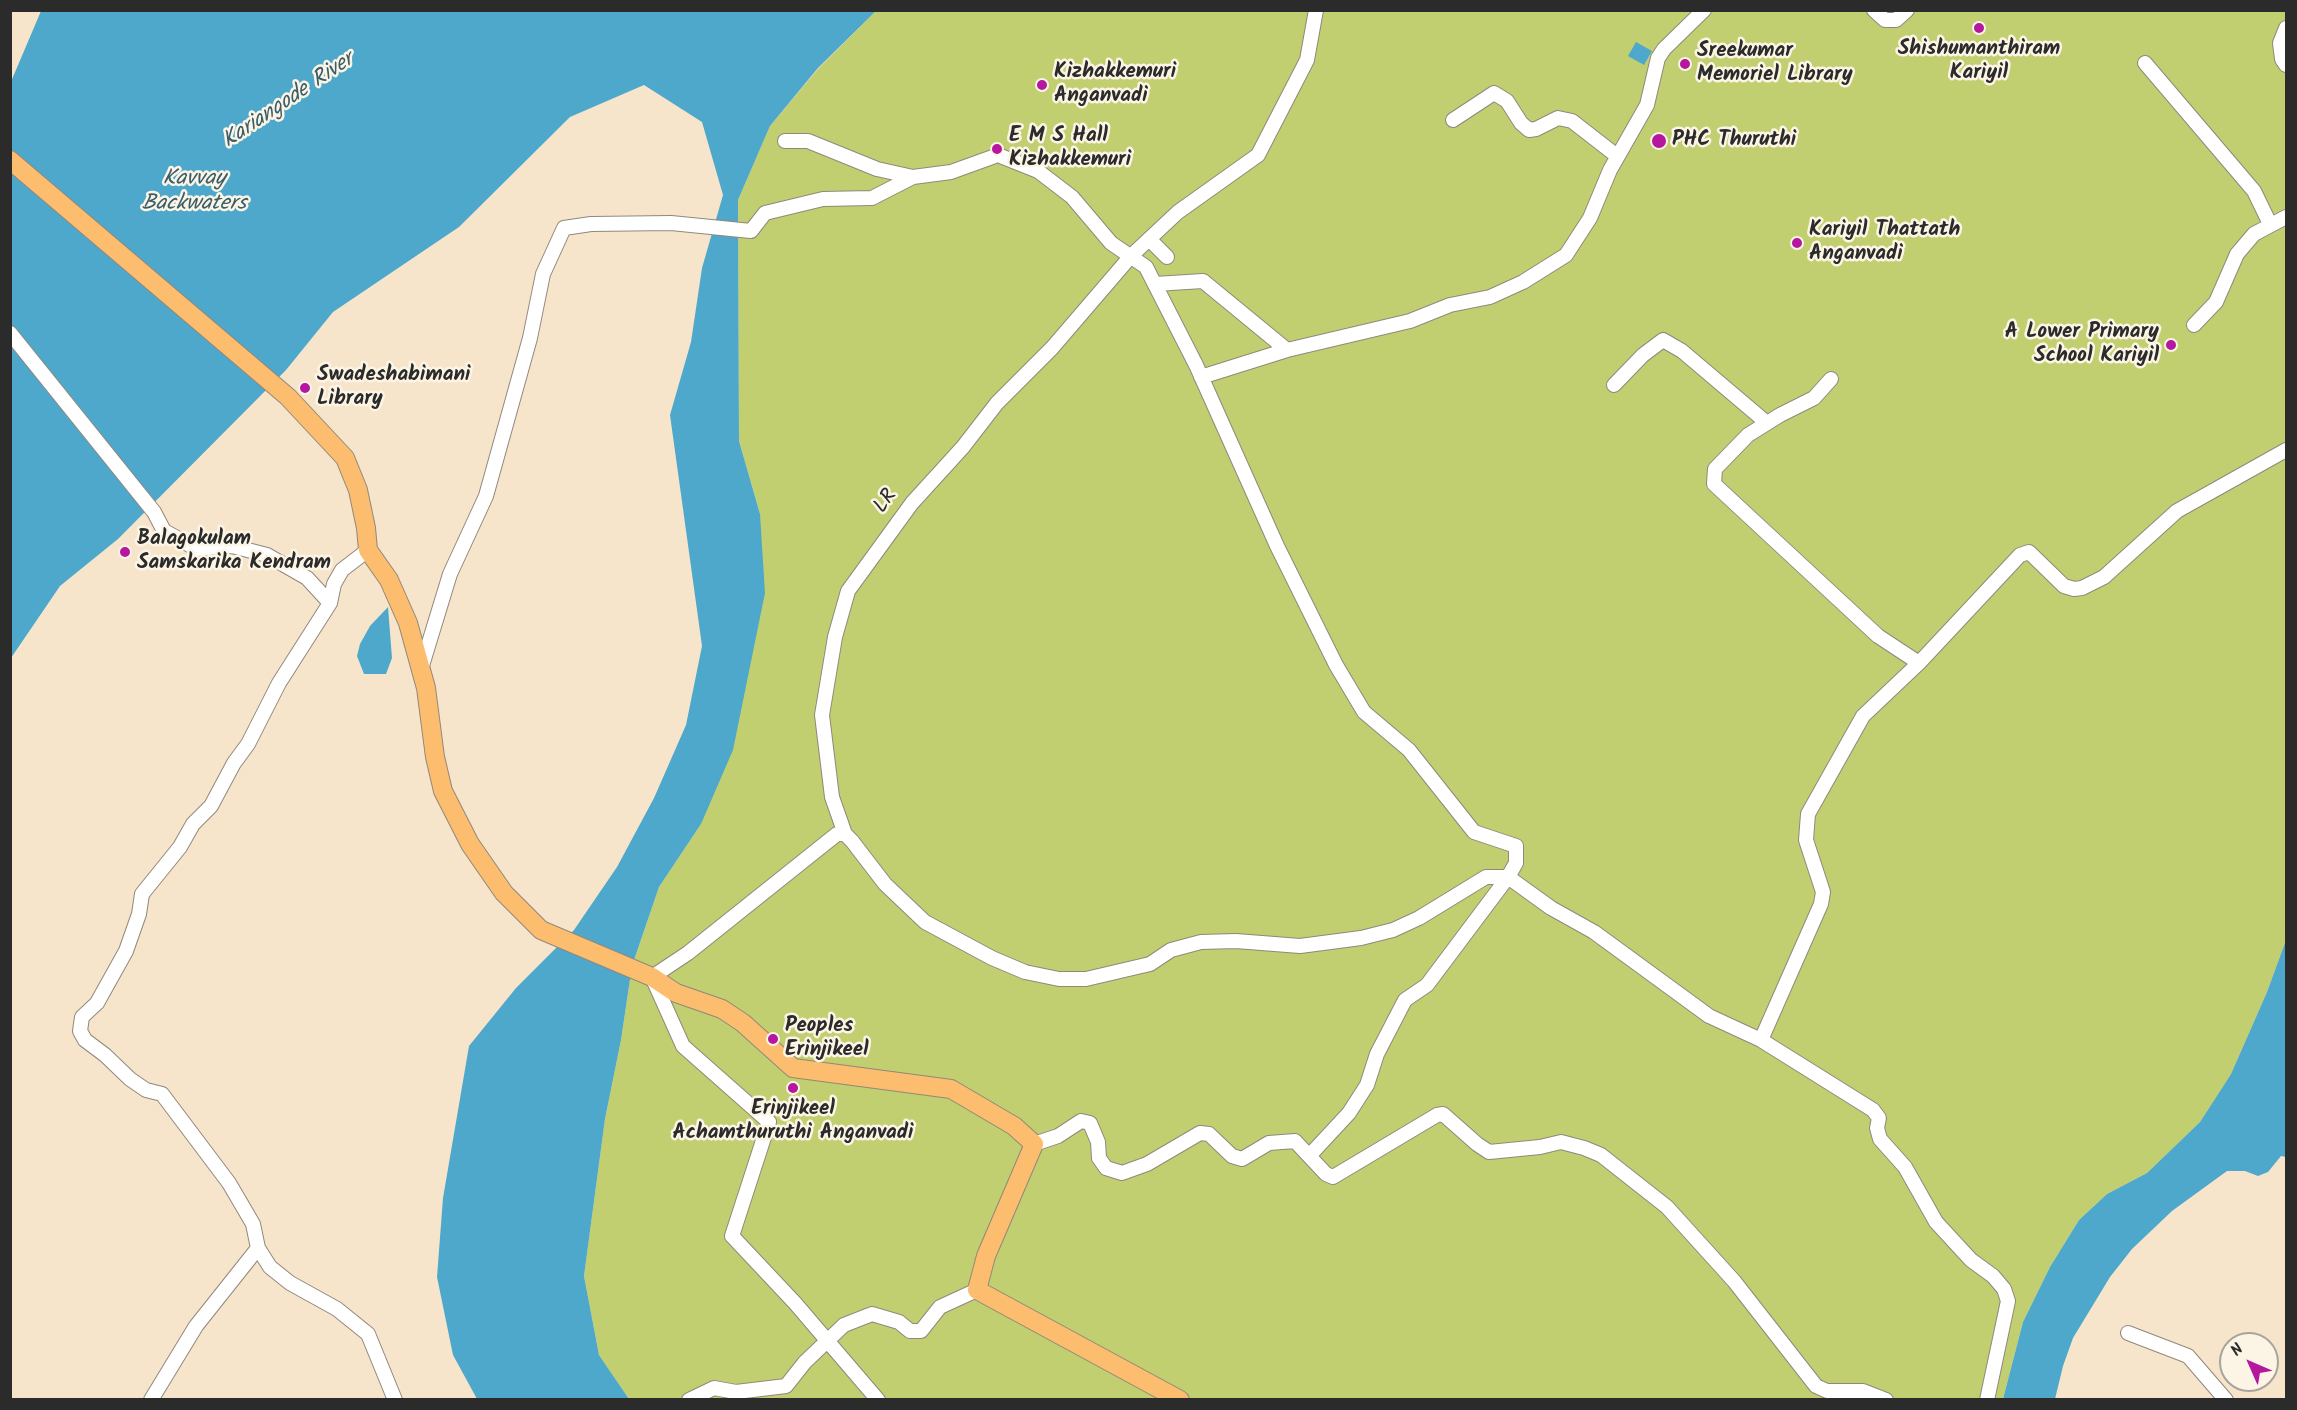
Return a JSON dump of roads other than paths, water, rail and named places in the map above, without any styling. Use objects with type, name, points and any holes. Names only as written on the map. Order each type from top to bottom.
[{"type":"main road","points":[[10,160],[288,397],[345,458],[358,490],[368,550],[389,580],[403,612],[421,669],[426,688],[435,757],[443,790],[452,810],[504,893],[541,930],[645,975],[676,993],[722,1009],[743,1023],[793,1068],[951,1089],[1014,1126],[1034,1144],[986,1256],[977,1290],[1180,1400]]},
{"type":"street","name":"LR","points":[[1316,10],[1307,60],[1258,155],[1178,212],[1131,256],[1052,348],[997,403],[963,447],[912,503],[848,591],[835,637],[822,715],[832,797],[845,834],[885,884],[925,922],[992,958],[1025,972],[1059,979],[1086,979],[1150,964],[1171,950],[1201,942],[1236,941],[1300,946],[1361,938],[1393,930],[1419,918],[1486,877],[1508,877]]},
{"type":"street","points":[[1201,377],[1287,350],[1410,321],[1450,305],[1490,297],[1523,282],[1566,255],[1590,218],[1617,156],[1647,105],[1658,58],[1664,49],[1704,10]]},
{"type":"street","points":[[1874,10],[1885,20],[1896,20],[1907,10]]},
{"type":"street","points":[[2286,28],[2280,43],[2282,59],[2286,65]]},
{"type":"street","points":[[2145,63],[2254,191],[2270,224]]},
{"type":"street","points":[[1454,120],[1494,93],[1507,100],[1521,123],[1529,130],[1558,118],[1572,121],[1617,156]]},
{"type":"street","points":[[785,141],[808,141],[877,169],[913,177]]},
{"type":"street","points":[[421,669],[450,574],[486,496],[530,338],[543,274],[564,228],[591,224],[671,223],[750,231],[765,213],[823,199],[872,198],[913,177],[951,172],[998,155],[1038,171],[1064,190],[1111,243],[1146,267],[1201,377],[1277,546],[1336,665],[1364,712],[1409,750],[1474,832],[1516,846],[1516,863],[1508,877],[1427,985],[1405,1000],[1377,1054],[1367,1085],[1349,1113],[1310,1155]]},
{"type":"street","points":[[2194,325],[2216,302],[2237,254],[2254,234],[2286,217]]},
{"type":"street","points":[[1149,239],[1167,257]]},
{"type":"street","points":[[1155,284],[1203,281],[1287,350]]},
{"type":"street","points":[[10,333],[154,512],[164,531],[197,549],[232,546],[267,555],[307,578],[330,603]]},
{"type":"street","points":[[1614,385],[1643,355],[1663,340],[1682,351],[1767,423]]},
{"type":"street","points":[[1831,379],[1814,398],[1748,435],[1715,469],[1714,484],[1878,636],[1919,663]]},
{"type":"street","points":[[1761,1040],[1821,904],[1823,891],[1806,840],[1808,814],[1863,716],[1919,663],[2020,555],[2029,552],[2064,586],[2074,589],[2082,588],[2104,577],[2177,511],[2286,450]]},
{"type":"street","points":[[368,550],[342,570],[334,584],[330,603],[279,683],[248,744],[234,763],[211,806],[193,824],[180,847],[142,894],[139,914],[126,951],[97,1003],[82,1017],[80,1031],[85,1040],[105,1055],[129,1079],[146,1090],[162,1094],[176,1110],[229,1183],[254,1224],[258,1248],[270,1267],[290,1283],[337,1309],[368,1334],[395,1400]]},
{"type":"street","points":[[845,834],[837,834],[805,857],[688,953],[645,975],[683,1046],[769,1122],[732,1236],[878,1400]]},
{"type":"street","points":[[1508,877],[1551,908],[1593,932],[1709,1016],[1761,1040],[1873,1110],[1880,1118],[1877,1128],[1880,1139],[1905,1167],[1936,1222],[1971,1260],[1993,1276],[2004,1289],[2008,1301],[1987,1400]]},
{"type":"street","points":[[1034,1144],[1058,1136],[1081,1121],[1090,1123],[1098,1142],[1099,1158],[1106,1168],[1122,1173],[1147,1164],[1200,1133],[1209,1134],[1232,1156],[1242,1159],[1269,1143],[1295,1141],[1326,1174],[1333,1177],[1437,1115],[1443,1114],[1489,1152],[1540,1147],[1561,1142],[1601,1155],[1667,1207],[1734,1281],[1816,1386],[1827,1391],[1863,1391],[1886,1400]]},
{"type":"street","points":[[151,1400],[196,1326],[258,1248]]},
{"type":"street","points":[[689,1400],[714,1388],[736,1392],[786,1386],[844,1325],[872,1314],[899,1322],[910,1331],[921,1330],[940,1306],[977,1290]]},
{"type":"street","points":[[2128,1333],[2188,1356],[2226,1400]]},
{"type":"water","name":"Kavvay Backwaters","points":[[41,11],[876,11],[818,68],[770,126],[738,200],[739,441],[760,514],[765,593],[733,750],[701,824],[659,887],[632,966],[621,1040],[605,1119],[584,1276],[599,1355],[629,1399],[477,1399],[453,1355],[437,1277],[443,1198],[469,1046],[516,988],[574,930],[617,867],[654,798],[686,725],[702,646],[670,415],[691,342],[702,268],[723,195],[702,122],[644,85],[570,117],[459,227],[333,312],[286,370],[118,539],[60,586],[11,658],[10,84]]},
{"type":"water","points":[[1636,42],[1652,51],[1644,65],[1628,56]]},
{"type":"water","points":[[388,607],[392,658],[386,674],[364,674],[357,656],[360,644],[370,626]]},
{"type":"water","points":[[2286,940],[2286,1157],[2281,1156],[2268,1172],[2258,1176],[2245,1171],[2227,1171],[2172,1211],[2132,1249],[2110,1277],[2073,1338],[2055,1399],[2003,1399],[2023,1322],[2050,1267],[2079,1220],[2107,1194],[2147,1173],[2200,1122],[2231,1074],[2267,992]]},
{"type":"place","name":"Shishumanthiram Kariyil","points":[[1979,28]]},
{"type":"place","name":"Sreekumar Memoriel Library","points":[[1685,64]]},
{"type":"place","name":"Kizhakkemuri Anganvadi","points":[[1042,85]]},
{"type":"place","name":"PHC Thuruthi","points":[[1659,141]]},
{"type":"place","name":"E M S Hall Kizhakkemuri","points":[[997,149]]},
{"type":"place","name":"Kariyil Thattath Anganvadi","points":[[1797,243]]},
{"type":"place","name":"A Lower Primary School Kariyil","points":[[2171,345]]},
{"type":"place","name":"Swadeshabimani Library","points":[[305,388]]},
{"type":"place","name":"Balagokulam Samskarika Kendram","points":[[125,552]]},
{"type":"place","name":"Peoples Erinjikeel","points":[[773,1039]]},
{"type":"place","name":"Erinjikeel Achamthuruthi Anganvadi","points":[[793,1088]]},
{"type":"water label","name":"Kariangode River","points":[[289,102]]}]
